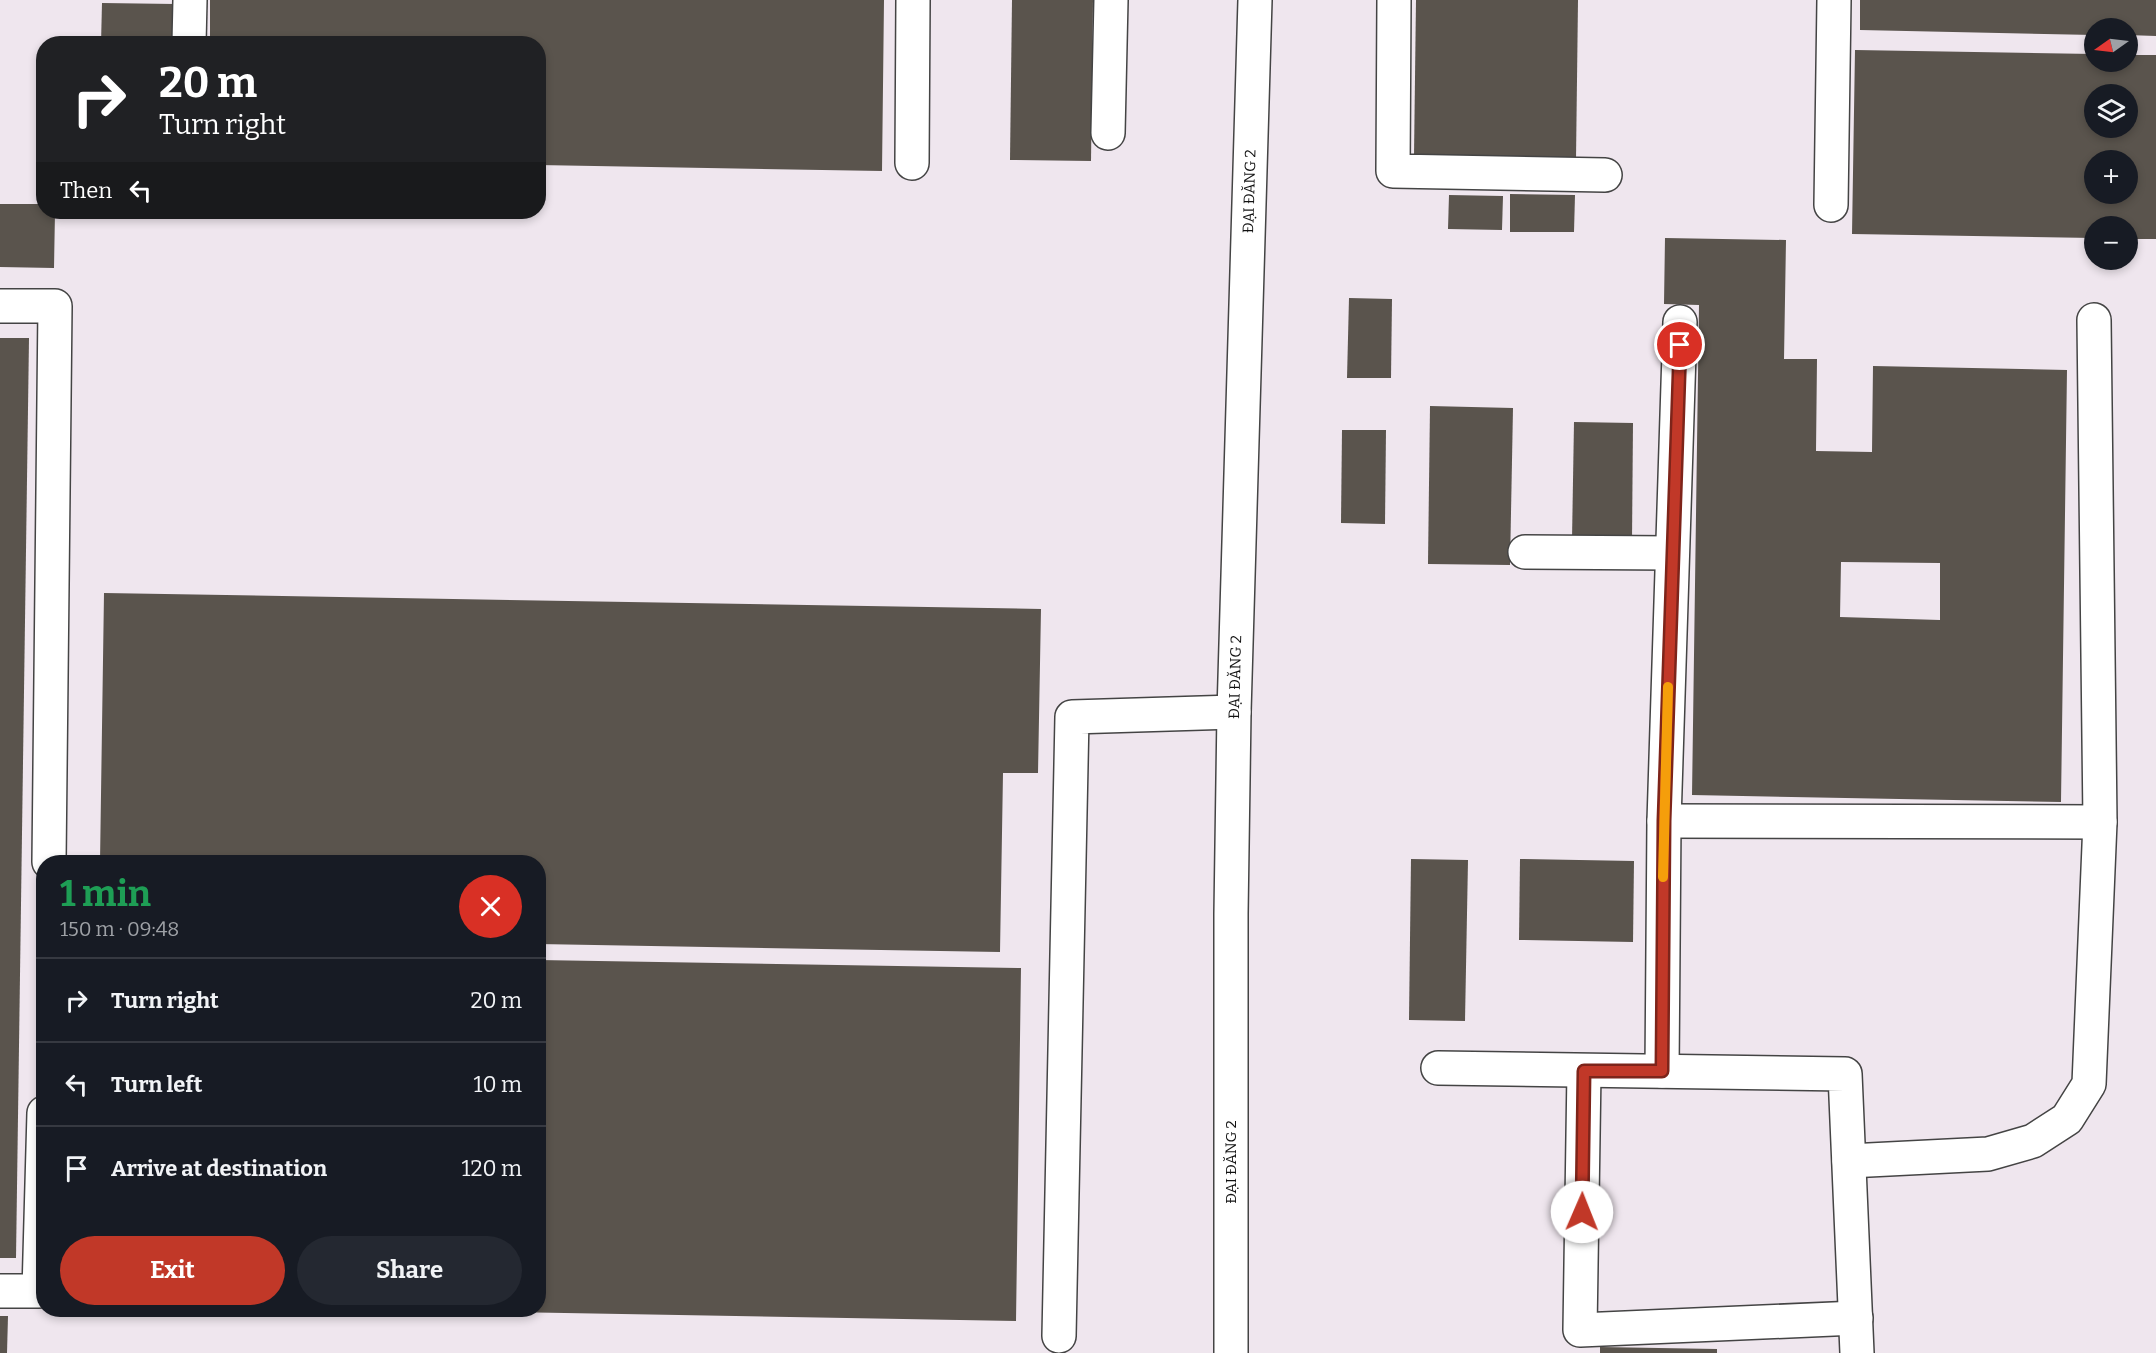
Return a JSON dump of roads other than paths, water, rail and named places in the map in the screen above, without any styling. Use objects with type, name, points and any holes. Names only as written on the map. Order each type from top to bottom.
[{"type":"street","points":[[189,36],[190,0]]},
{"type":"street","points":[[912,164],[913,0]]},
{"type":"street","points":[[1108,134],[1111,0]]},
{"type":"street","name":"ĐẠI ĐĂNG 2","points":[[1231,1353],[1231,914],[1234,712],[1255,0]]},
{"type":"street","points":[[1394,0],[1393,171],[1605,175]]},
{"type":"street","points":[[1831,205],[1834,0]]},
{"type":"street","points":[[0,306],[55,306],[49,855]]},
{"type":"street","points":[[1849,1161],[1988,1154],[2033,1141],[2067,1119],[2089,1084],[2100,822],[2094,320]]},
{"type":"street","points":[[1662,1071],[1664,821],[1680,322]]},
{"type":"street","points":[[1525,552],[1672,553]]},
{"type":"street","points":[[1059,1336],[1072,717],[1234,712]]},
{"type":"street","points":[[1664,821],[2100,822]]},
{"type":"street","points":[[1438,1068],[1845,1074],[1857,1353]]},
{"type":"street","points":[[1584,1071],[1580,1330],[1856,1318]]},
{"type":"street","points":[[0,1291],[36,1291]]}]
